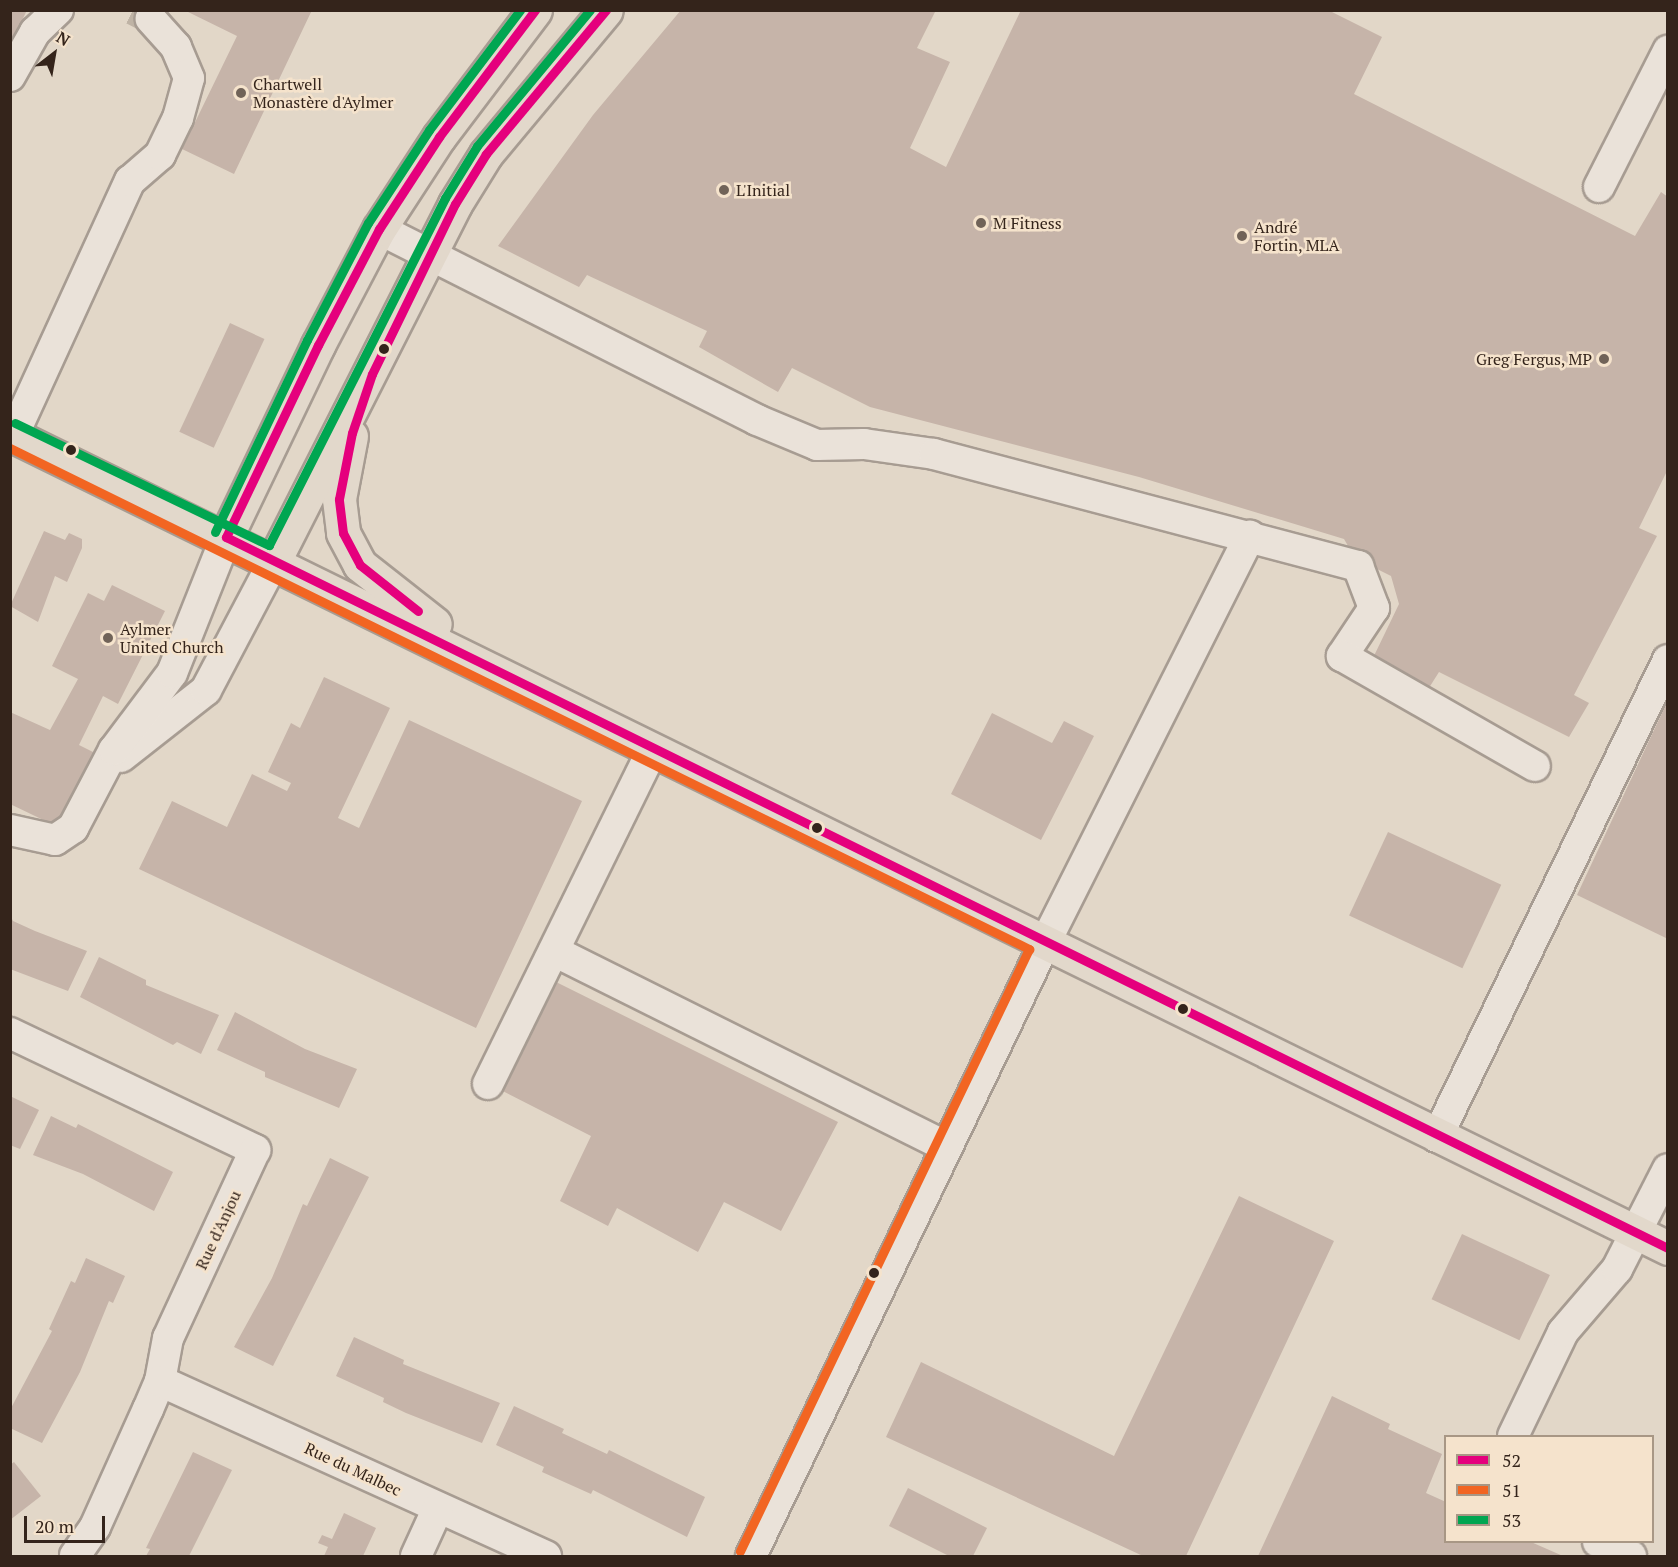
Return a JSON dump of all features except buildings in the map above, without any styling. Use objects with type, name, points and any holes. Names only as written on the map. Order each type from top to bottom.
[{"type":"main road","points":[[226,537],[318,345],[379,229],[439,137],[535,10]]},
{"type":"main road","points":[[274,561],[372,374],[429,254],[486,154],[606,10]]},
{"type":"main road","points":[[372,374],[343,475],[339,516],[343,533],[369,573],[504,675]]},
{"type":"main road","points":[[12,435],[226,537],[1437,1137],[1668,1248]]},
{"type":"street","points":[[10,76],[34,32],[58,10]]},
{"type":"street","points":[[12,435],[130,181],[160,155],[178,118],[189,78],[176,47],[151,19]]},
{"type":"street","points":[[1599,187],[1668,51]]},
{"type":"street","points":[[379,229],[757,420],[817,445],[864,444],[934,454],[1358,566],[1374,608],[1342,656],[1534,766]]},
{"type":"street","points":[[10,830],[55,840],[73,828],[104,769],[172,673],[226,537]]},
{"type":"street","points":[[751,1557],[1045,943],[1250,537]]},
{"type":"street","points":[[104,769],[206,690],[274,561]]},
{"type":"street","points":[[1437,1137],[1668,660]]},
{"type":"street","points":[[488,1084],[653,749]]},
{"type":"street","points":[[554,951],[947,1147]]},
{"type":"street","name":"Rue d'Anjou","points":[[10,1033],[255,1150],[168,1338],[160,1381],[95,1527],[75,1557]]},
{"type":"street","points":[[1514,1435],[1563,1332],[1617,1269],[1637,1234],[1668,1169]]},
{"type":"street","name":"Rue du Malbec","points":[[160,1381],[546,1557]]},
{"type":"street","points":[[416,1557],[438,1508]]},
{"type":"street","points":[[1600,1543],[1631,1557]]},
{"type":"tunnel","points":[[133,10],[151,19]]},
{"type":"transit line","name":"53","points":[[215,532],[307,340],[368,223],[429,130],[520,10]]},
{"type":"transit line","name":"52","points":[[535,10],[439,137],[379,229],[318,345],[226,537],[1668,1248]]},
{"type":"transit line","name":"53","points":[[15,423],[269,545],[445,198],[477,146],[590,10]]},
{"type":"transit line","name":"52","points":[[418,611],[360,565],[343,533],[339,499],[352,433],[372,374],[455,204],[486,154],[606,10]]},
{"type":"transit line","name":"51","points":[[10,448],[1029,949],[740,1551]]},
{"type":"place","name":"Chartwell Monastère d'Aylmer","points":[[241,93]]},
{"type":"place","name":"L'Initial","points":[[724,190]]},
{"type":"place","name":"M Fitness","points":[[981,223]]},
{"type":"place","name":"André Fortin, MLA","points":[[1242,236]]},
{"type":"place","name":"Greg Fergus, MP","points":[[1604,359]]},
{"type":"place","name":"Aylmer United Church","points":[[108,638]]}]
